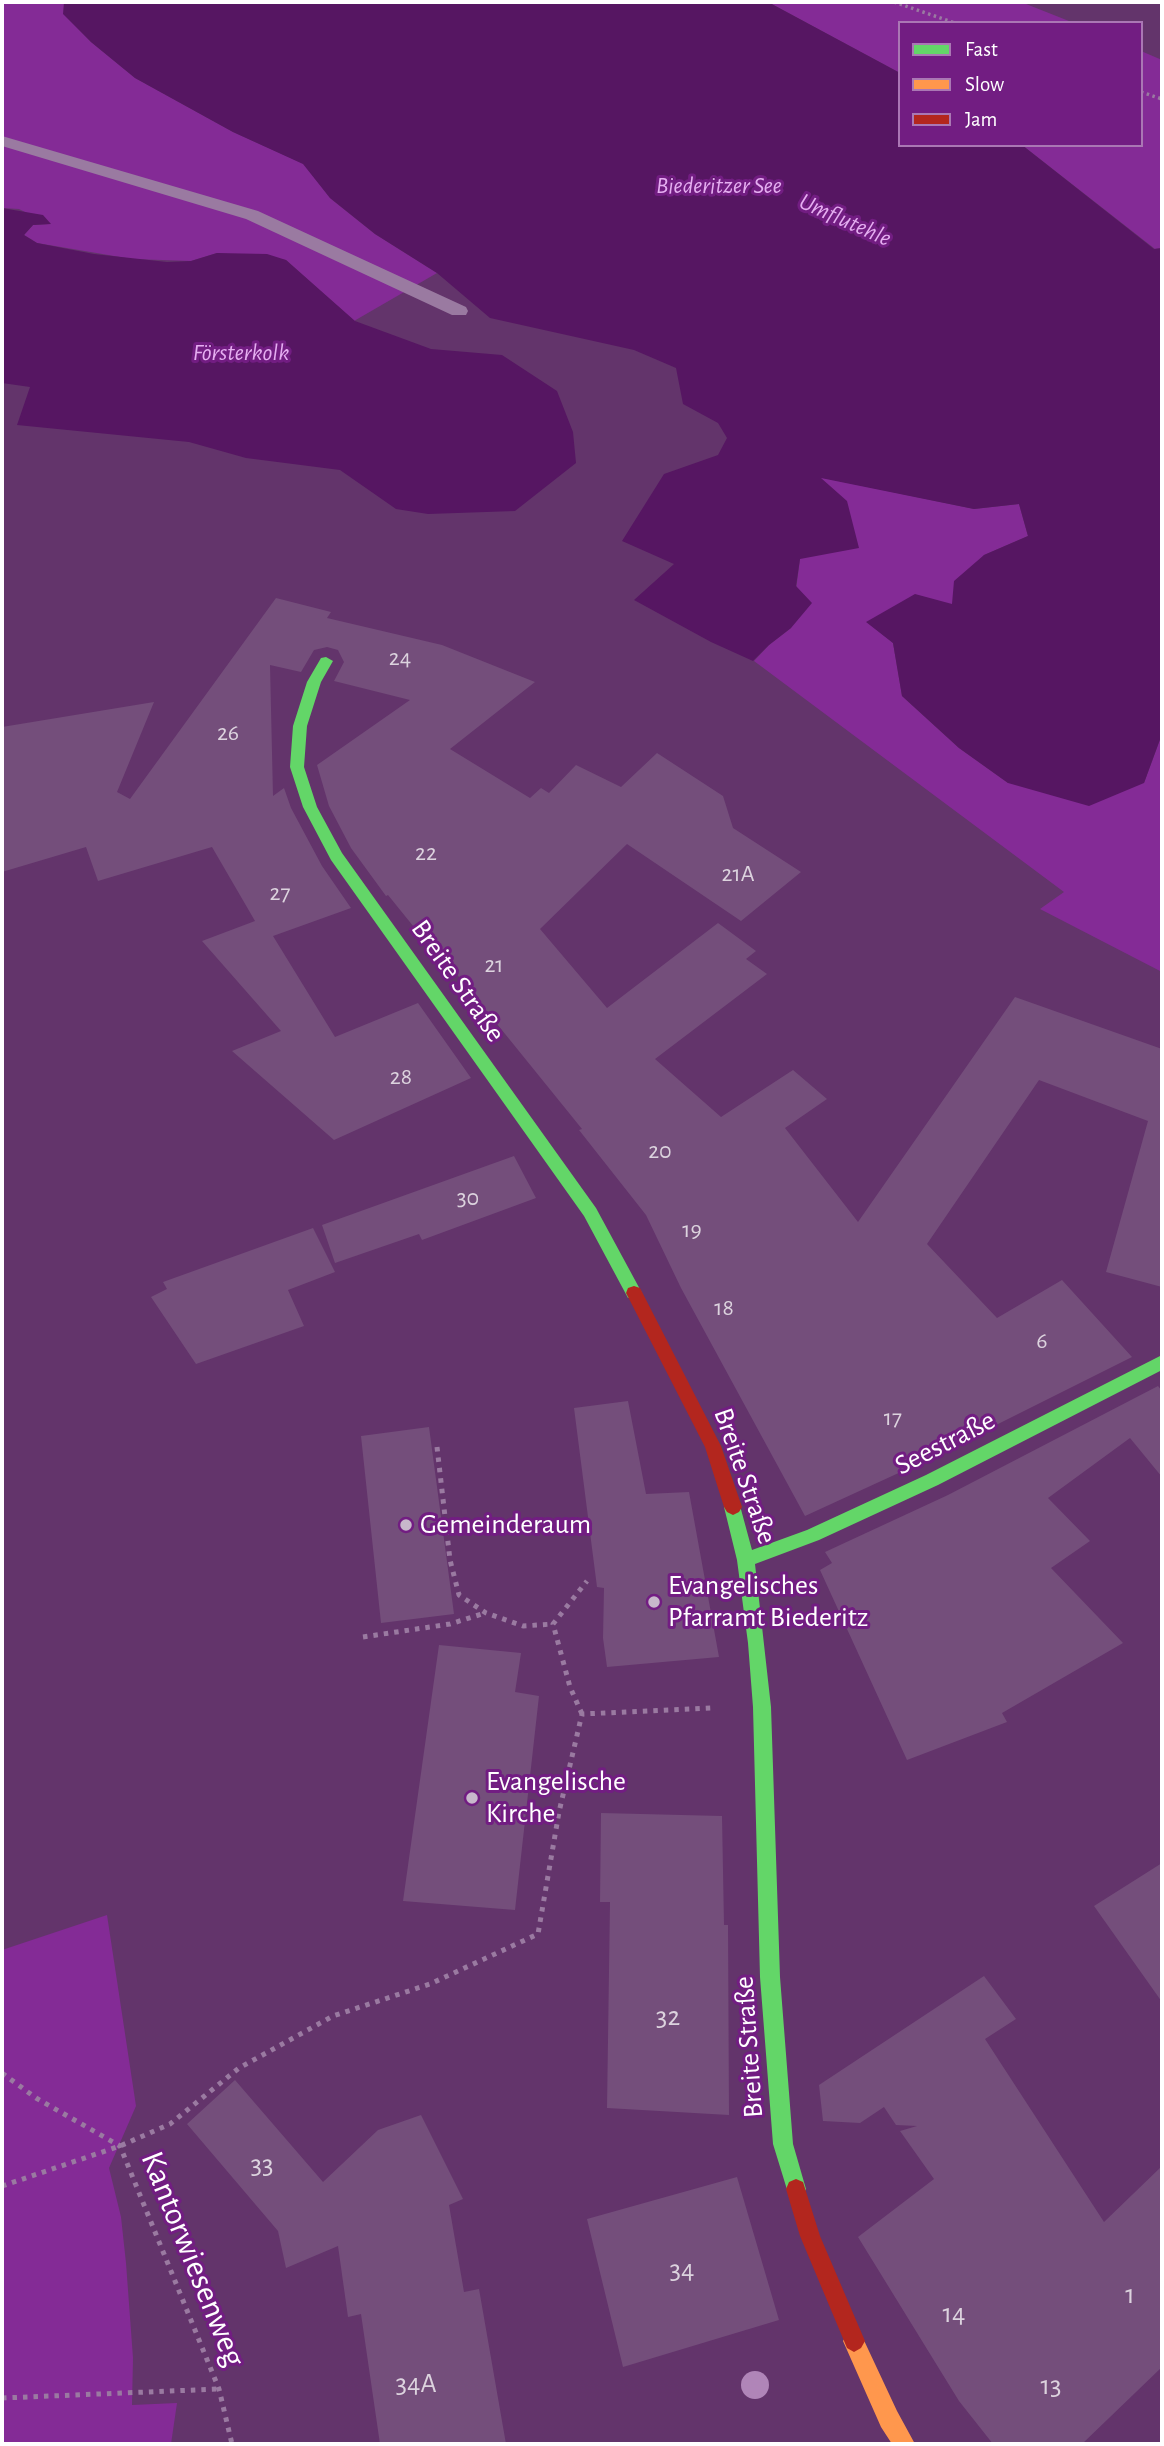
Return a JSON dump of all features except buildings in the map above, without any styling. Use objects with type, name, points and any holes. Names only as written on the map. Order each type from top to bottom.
[{"type":"street","name":"Breite Straße","points":[[326,661],[314,682],[300,726],[297,767],[310,807],[336,856],[590,1212],[687,1392],[713,1446],[733,1506],[746,1560],[753,1607],[762,1707],[770,1977],[783,2144],[810,2236],[845,2320],[904,2444]]},
{"type":"street","name":"Seestraße","points":[[746,1560],[813,1535],[932,1480],[1162,1362]]},
{"type":"lane","points":[[2,141],[253,215],[459,311]]},
{"type":"path","points":[[894,2],[949,21]]},
{"type":"path","points":[[1143,93],[1162,99]]},
{"type":"path","points":[[437,1447],[450,1560],[459,1595],[486,1613],[523,1626],[553,1624],[587,1581]]},
{"type":"path","points":[[363,1637],[450,1623],[486,1613]]},
{"type":"path","points":[[2,2186],[120,2146],[170,2124],[239,2068],[333,2016],[430,1984],[538,1934],[559,1812],[582,1714],[570,1687],[553,1624]]},
{"type":"path","points":[[582,1714],[668,1708],[762,1707]]},
{"type":"path","name":"Kantorwiesenweg","points":[[2,2073],[36,2098],[120,2146],[219,2389],[232,2444]]},
{"type":"path","points":[[2,2398],[219,2389]]},
{"type":"shaded area","points":[[2,2],[64,2],[64,14],[91,42],[135,78],[233,132],[304,164],[330,198],[375,234],[437,273],[354,321],[286,260],[217,253],[191,261],[132,259],[37,243],[24,235],[33,225],[49,224],[19,209],[2,208]]},
{"type":"shaded area","points":[[768,2],[1021,2],[1069,21],[898,21],[898,72]]},
{"type":"shaded area","points":[[1143,52],[1162,60],[1162,248],[1155,249],[1025,147],[1143,147]]},
{"type":"shaded area","points":[[820,477],[974,509],[1019,504],[1028,536],[984,555],[952,605],[867,622],[893,643],[902,696],[959,748],[1008,783],[1144,783],[1162,734],[1162,972],[1040,909],[1064,892],[754,661],[791,628],[800,559]]},
{"type":"shaded area","points":[[107,1915],[136,2106],[109,2168],[121,2217],[126,2263],[133,2358],[132,2405],[177,2403],[171,2444],[2,2444],[2,1950]]},
{"type":"water","name":"Biederitzer See","points":[[64,2],[768,2],[898,72],[898,147],[1025,147],[1154,249],[1162,248],[1162,734],[1144,783],[1089,806],[1008,783],[959,748],[902,696],[893,643],[866,622],[915,594],[952,604],[954,581],[984,555],[1028,536],[1019,504],[974,509],[821,478],[847,501],[859,548],[800,559],[796,586],[812,603],[791,628],[753,661],[711,642],[634,600],[674,564],[622,541],[664,474],[718,455],[727,438],[718,423],[683,404],[676,368],[634,350],[490,318],[437,273],[375,234],[330,198],[303,164],[233,132],[135,78],[91,42],[63,14]]},
{"type":"water","name":"Försterkolk","points":[[2,208],[43,215],[51,224],[33,225],[24,235],[37,243],[94,254],[167,262],[191,261],[217,253],[267,254],[286,260],[355,321],[431,349],[502,355],[557,391],[573,432],[576,463],[515,511],[428,514],[396,509],[340,470],[246,458],[189,442],[17,425],[30,387],[2,383]]},
{"type":"traffic: fast","points":[[326,661],[314,682],[300,726],[297,767],[310,807],[336,856],[590,1212],[634,1293]]},
{"type":"traffic: fast","points":[[746,1560],[813,1535],[932,1480],[1162,1362]]},
{"type":"traffic: fast","points":[[733,1507],[746,1560],[757,1643],[762,1707],[770,1977],[783,2144],[796,2189]]},
{"type":"traffic: slow","points":[[854,2341],[889,2419],[904,2444]]},
{"type":"traffic: jam","points":[[634,1293],[713,1446],[733,1507]]},
{"type":"traffic: jam","points":[[796,2189],[810,2236],[854,2341]]},
{"type":"place","name":"Gemeinderaum","points":[[406,1525]]},
{"type":"place","name":"Evangelisches Pfarramt Biederitz","points":[[654,1602]]},
{"type":"place","name":"Evangelische Kirche","points":[[472,1798]]},
{"type":"water label","name":"Umflutehle","points":[[845,220]]}]
